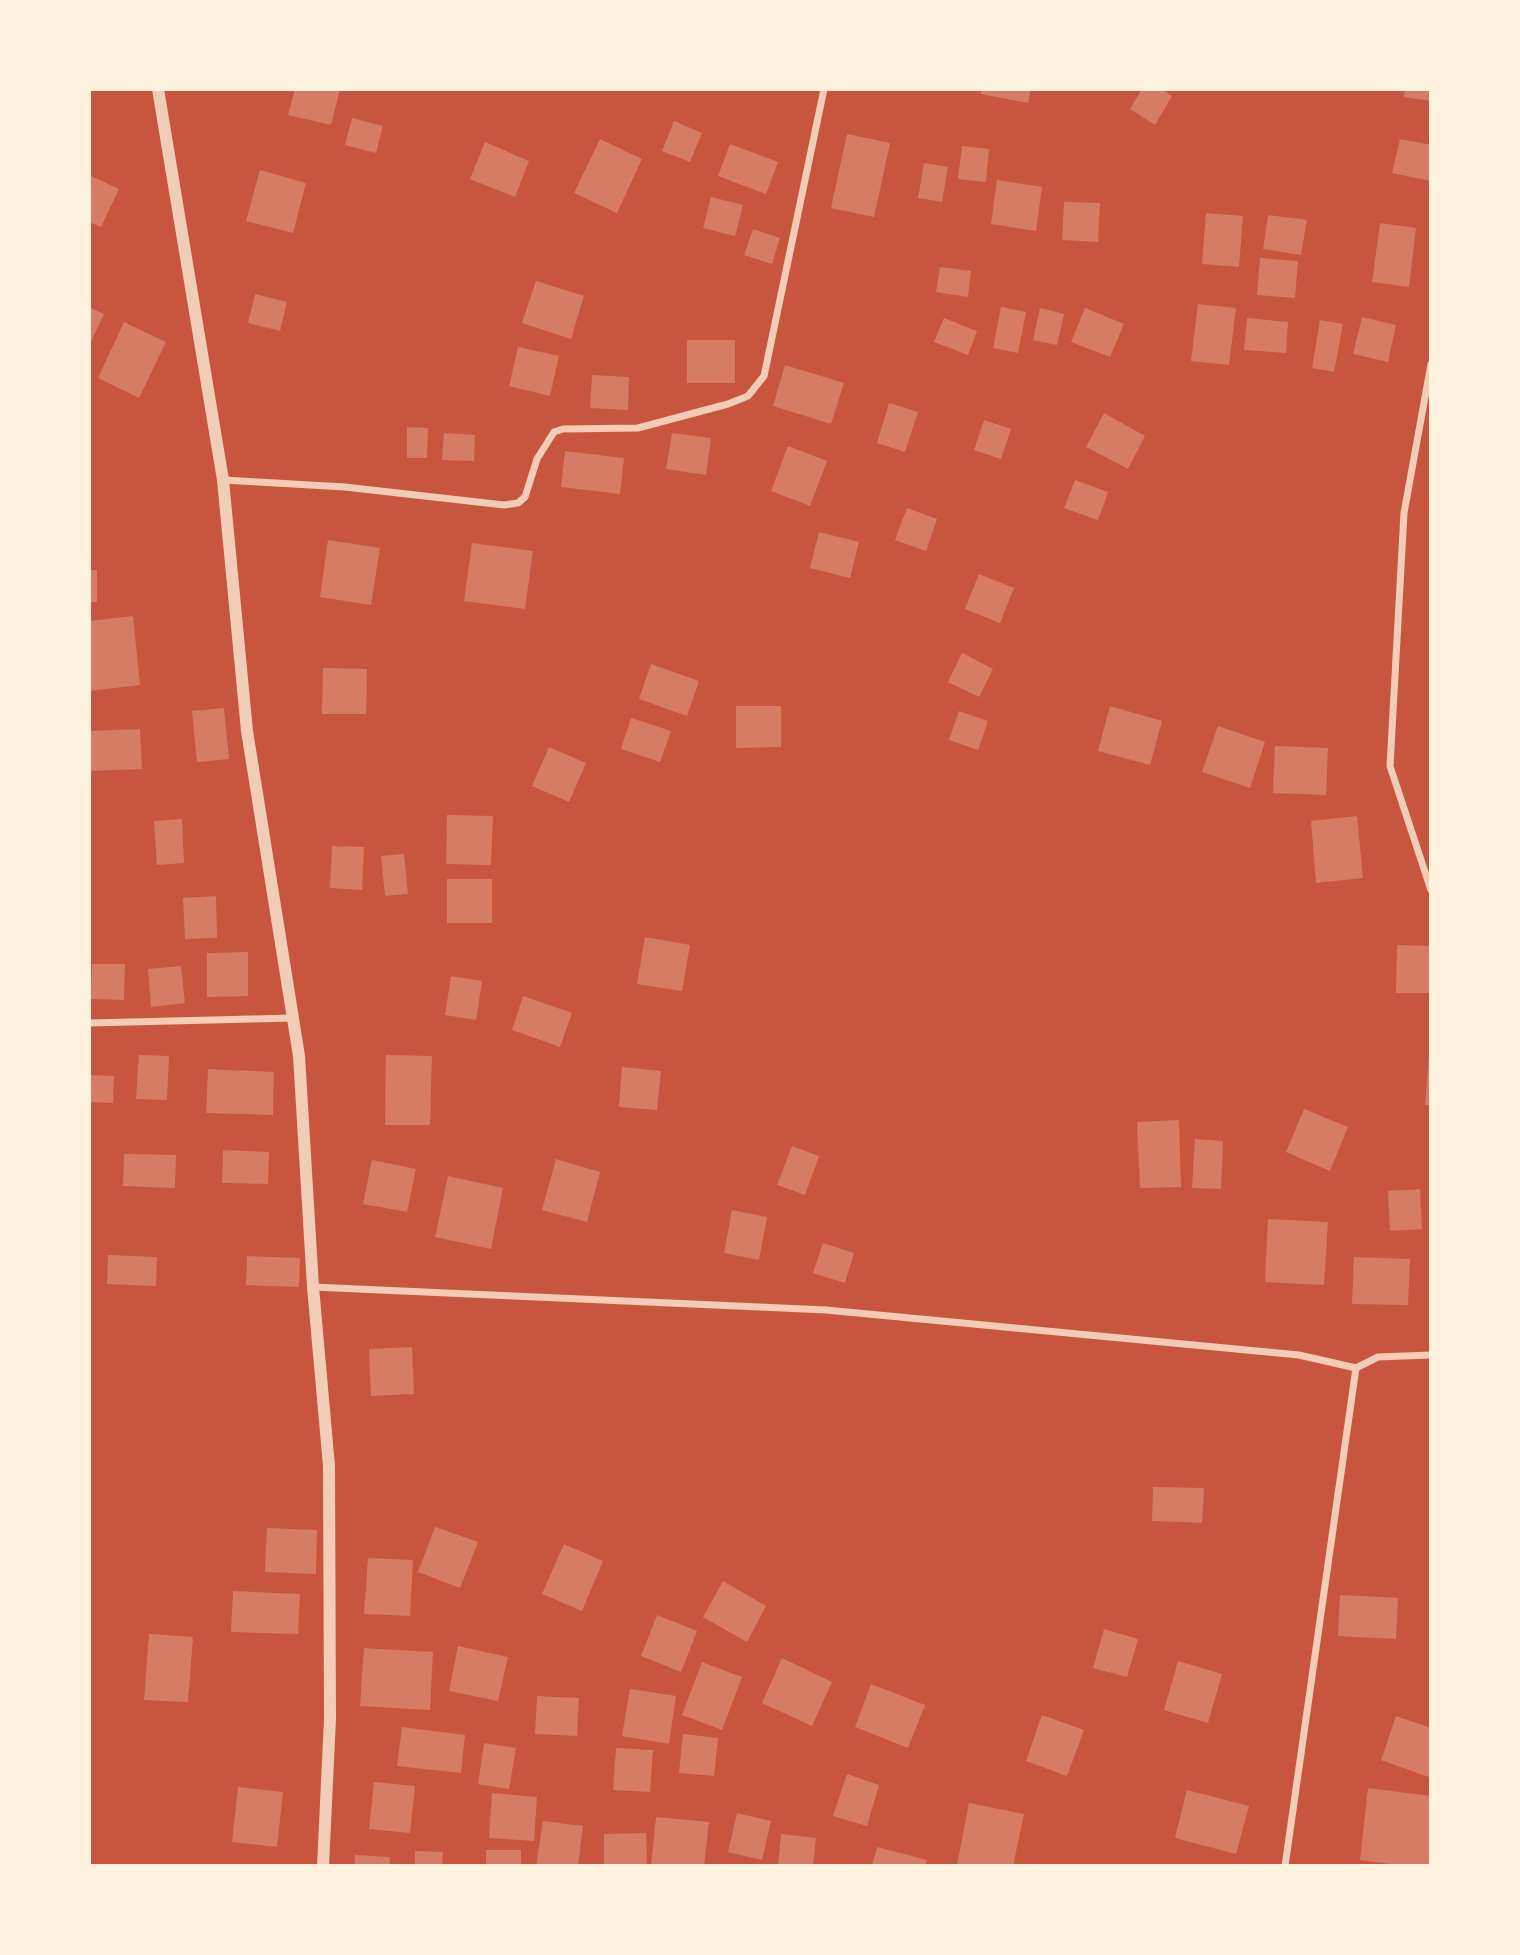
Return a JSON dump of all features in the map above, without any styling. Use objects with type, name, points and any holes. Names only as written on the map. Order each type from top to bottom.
[{"type":"street","points":[[158,89],[223,480],[247,731],[299,1056],[313,1287],[329,1466],[330,1719],[323,1866]]},
{"type":"street","points":[[223,480],[345,487],[504,505],[518,503],[525,497],[537,460],[554,432],[563,429],[638,428],[748,397],[764,376],[824,89]]},
{"type":"street","points":[[1431,364],[1404,513],[1390,766],[1431,890]]},
{"type":"street","points":[[89,1023],[293,1018]]},
{"type":"street","points":[[313,1287],[826,1310],[1299,1355],[1356,1368],[1378,1357],[1431,1355]]},
{"type":"street","points":[[1285,1866],[1356,1368]]},
{"type":"building","points":[[295,89],[340,89],[331,125],[288,115]]},
{"type":"building","points":[[981,89],[1031,89],[1028,103],[981,94]]},
{"type":"building","points":[[1142,89],[1162,89],[1172,96],[1155,125],[1130,109]]},
{"type":"building","points":[[1405,89],[1431,89],[1431,101],[1404,97]]},
{"type":"building","points":[[352,118],[383,126],[376,153],[345,145]]},
{"type":"building","points":[[674,121],[702,133],[690,162],[662,151]]},
{"type":"building","points":[[847,134],[890,143],[874,217],[831,208]]},
{"type":"building","points":[[600,139],[642,159],[617,213],[574,193]]},
{"type":"building","points":[[1400,139],[1431,145],[1431,181],[1392,173]]},
{"type":"building","points":[[485,142],[529,161],[515,197],[470,179]]},
{"type":"building","points":[[730,144],[778,162],[766,194],[718,176]]},
{"type":"building","points":[[962,146],[989,149],[986,182],[958,179]]},
{"type":"building","points":[[924,163],[948,167],[942,202],[918,198]]},
{"type":"building","points":[[260,170],[306,183],[293,233],[246,221]]},
{"type":"building","points":[[89,175],[119,189],[101,227],[89,222]]},
{"type":"building","points":[[997,180],[1042,187],[1036,231],[991,224]]},
{"type":"building","points":[[711,197],[743,205],[735,236],[703,228]]},
{"type":"building","points":[[1064,202],[1100,203],[1098,242],[1062,240]]},
{"type":"building","points":[[1206,213],[1243,216],[1239,267],[1202,264]]},
{"type":"building","points":[[1268,215],[1307,220],[1301,255],[1263,249]]},
{"type":"building","points":[[1380,223],[1416,228],[1409,287],[1372,282]]},
{"type":"building","points":[[753,229],[780,238],[772,264],[744,255]]},
{"type":"building","points":[[1260,258],[1298,261],[1295,298],[1257,295]]},
{"type":"building","points":[[940,267],[971,271],[968,297],[936,292]]},
{"type":"building","points":[[536,281],[584,296],[571,339],[522,323]]},
{"type":"building","points":[[255,294],[287,302],[280,331],[248,323]]},
{"type":"building","points":[[1198,304],[1236,308],[1229,365],[1191,361]]},
{"type":"building","points":[[89,307],[104,314],[89,346]]},
{"type":"building","points":[[1001,307],[1026,312],[1018,353],[993,348]]},
{"type":"building","points":[[1040,308],[1064,314],[1057,345],[1033,340]]},
{"type":"building","points":[[1085,308],[1124,324],[1110,357],[1071,342]]},
{"type":"building","points":[[1362,317],[1396,325],[1388,362],[1353,354]]},
{"type":"building","points":[[944,318],[977,331],[968,355],[934,342]]},
{"type":"building","points":[[1247,318],[1288,322],[1286,353],[1244,350]]},
{"type":"building","points":[[1320,320],[1343,324],[1334,372],[1312,368]]},
{"type":"building","points":[[124,322],[166,342],[139,398],[98,378]]},
{"type":"building","points":[[687,340],[735,340],[735,383],[687,383]]},
{"type":"building","points":[[518,347],[559,356],[550,396],[509,386]]},
{"type":"building","points":[[785,365],[844,383],[831,424],[773,406]]},
{"type":"building","points":[[592,375],[629,377],[628,410],[590,408]]},
{"type":"building","points":[[889,403],[918,412],[905,452],[877,443]]},
{"type":"building","points":[[1104,413],[1145,436],[1128,469],[1086,447]]},
{"type":"building","points":[[984,420],[1011,429],[1001,459],[974,450]]},
{"type":"building","points":[[407,427],[428,428],[427,458],[407,458]]},
{"type":"building","points":[[444,433],[475,435],[474,461],[442,460]]},
{"type":"building","points":[[672,433],[711,438],[706,475],[666,469]]},
{"type":"building","points":[[788,446],[827,461],[810,506],[771,491]]},
{"type":"building","points":[[565,451],[624,458],[620,494],[561,487]]},
{"type":"building","points":[[1075,480],[1108,492],[1098,520],[1064,508]]},
{"type":"building","points":[[907,508],[937,519],[926,551],[895,540]]},
{"type":"building","points":[[819,532],[859,542],[850,578],[810,568]]},
{"type":"building","points":[[328,540],[380,548],[371,605],[320,597]]},
{"type":"building","points":[[472,543],[533,551],[525,609],[464,601]]},
{"type":"building","points":[[89,570],[97,570],[97,602],[89,602]]},
{"type":"building","points":[[979,574],[1014,588],[1000,623],[965,609]]},
{"type":"building","points":[[133,616],[140,685],[89,691],[89,621]]},
{"type":"building","points":[[962,653],[993,669],[979,697],[948,682]]},
{"type":"building","points":[[651,664],[699,681],[687,716],[639,699]]},
{"type":"building","points":[[323,668],[367,669],[366,714],[322,714]]},
{"type":"building","points":[[736,706],[781,706],[781,747],[736,748]]},
{"type":"building","points":[[1110,706],[1162,721],[1150,765],[1098,751]]},
{"type":"building","points":[[224,708],[229,759],[197,762],[192,711]]},
{"type":"building","points":[[959,711],[988,721],[978,750],[949,740]]},
{"type":"building","points":[[631,718],[671,731],[660,762],[621,749]]},
{"type":"building","points":[[1218,726],[1265,742],[1250,788],[1202,772]]},
{"type":"building","points":[[140,729],[142,769],[89,771],[89,731]]},
{"type":"building","points":[[1275,746],[1328,748],[1326,795],[1273,793]]},
{"type":"building","points":[[549,747],[586,763],[569,802],[532,786]]},
{"type":"building","points":[[447,815],[493,816],[491,865],[446,864]]},
{"type":"building","points":[[1357,816],[1363,878],[1316,883],[1311,821]]},
{"type":"building","points":[[182,819],[184,863],[157,865],[154,821]]},
{"type":"building","points":[[332,846],[364,847],[362,890],[330,888]]},
{"type":"building","points":[[404,854],[408,894],[385,896],[381,856]]},
{"type":"building","points":[[447,879],[492,879],[492,923],[447,923]]},
{"type":"building","points":[[216,896],[217,938],[185,939],[183,898]]},
{"type":"building","points":[[645,937],[690,945],[682,991],[637,984]]},
{"type":"building","points":[[1397,945],[1431,946],[1431,993],[1396,993]]},
{"type":"building","points":[[248,952],[248,996],[207,997],[207,953]]},
{"type":"building","points":[[92,964],[125,964],[124,1000],[91,999]]},
{"type":"building","points":[[181,966],[185,1003],[151,1007],[148,969]]},
{"type":"building","points":[[451,976],[482,981],[476,1020],[445,1015]]},
{"type":"building","points":[[523,996],[572,1013],[560,1047],[512,1030]]},
{"type":"building","points":[[139,1055],[169,1056],[167,1100],[136,1099]]},
{"type":"building","points":[[386,1055],[432,1056],[430,1125],[385,1125]]},
{"type":"building","points":[[1429,1055],[1431,1105],[1425,1105]]},
{"type":"building","points":[[622,1067],[661,1071],[657,1110],[619,1107]]},
{"type":"building","points":[[208,1069],[274,1072],[273,1115],[206,1113]]},
{"type":"building","points":[[89,1075],[114,1076],[113,1103],[89,1102]]},
{"type":"building","points":[[1304,1109],[1348,1127],[1330,1171],[1286,1152]]},
{"type":"building","points":[[1179,1120],[1181,1187],[1140,1188],[1137,1122]]},
{"type":"building","points":[[1195,1139],[1223,1141],[1221,1189],[1192,1188]]},
{"type":"building","points":[[792,1146],[819,1156],[805,1195],[777,1185]]},
{"type":"building","points":[[223,1150],[269,1152],[268,1184],[222,1183]]},
{"type":"building","points":[[124,1154],[176,1155],[175,1188],[123,1186]]},
{"type":"building","points":[[556,1159],[600,1172],[587,1222],[542,1210]]},
{"type":"building","points":[[372,1160],[416,1169],[407,1212],[363,1204]]},
{"type":"building","points":[[448,1176],[503,1188],[491,1249],[435,1237]]},
{"type":"building","points":[[1420,1189],[1422,1229],[1390,1231],[1388,1191]]},
{"type":"building","points":[[732,1210],[767,1217],[759,1260],[724,1253]]},
{"type":"building","points":[[1268,1219],[1328,1222],[1324,1285],[1265,1282]]},
{"type":"building","points":[[823,1243],[854,1253],[845,1283],[813,1273]]},
{"type":"building","points":[[108,1255],[157,1257],[156,1286],[107,1284]]},
{"type":"building","points":[[247,1256],[300,1258],[299,1287],[246,1285]]},
{"type":"building","points":[[1354,1257],[1410,1259],[1408,1305],[1352,1304]]},
{"type":"building","points":[[412,1347],[414,1394],[371,1396],[369,1349]]},
{"type":"building","points":[[1153,1487],[1204,1488],[1202,1523],[1152,1521]]},
{"type":"building","points":[[435,1527],[478,1542],[460,1588],[418,1572]]},
{"type":"building","points":[[267,1528],[317,1530],[316,1574],[265,1572]]},
{"type":"building","points":[[564,1544],[603,1561],[582,1611],[542,1594]]},
{"type":"building","points":[[368,1558],[413,1560],[410,1616],[364,1614]]},
{"type":"building","points":[[723,1581],[766,1606],[747,1642],[703,1617]]},
{"type":"building","points":[[233,1591],[300,1594],[298,1634],[231,1632]]},
{"type":"building","points":[[1340,1595],[1398,1598],[1396,1639],[1338,1636]]},
{"type":"building","points":[[657,1615],[697,1631],[681,1672],[641,1656]]},
{"type":"building","points":[[1104,1629],[1138,1639],[1127,1677],[1093,1668]]},
{"type":"building","points":[[149,1634],[193,1637],[188,1702],[144,1700]]},
{"type":"building","points":[[458,1646],[508,1657],[498,1701],[449,1691]]},
{"type":"building","points":[[364,1648],[433,1652],[430,1710],[360,1706]]},
{"type":"building","points":[[782,1658],[832,1682],[812,1726],[762,1703]]},
{"type":"building","points":[[1178,1661],[1222,1674],[1208,1723],[1164,1710]]},
{"type":"building","points":[[702,1662],[742,1677],[722,1730],[682,1715]]},
{"type":"building","points":[[871,1684],[925,1705],[908,1748],[855,1727]]},
{"type":"building","points":[[630,1689],[676,1696],[669,1744],[622,1736]]},
{"type":"building","points":[[537,1696],[579,1698],[577,1736],[535,1734]]},
{"type":"building","points":[[1042,1715],[1084,1730],[1067,1776],[1026,1761]]},
{"type":"building","points":[[1396,1716],[1431,1728],[1429,1777],[1381,1760]]},
{"type":"building","points":[[402,1727],[465,1735],[461,1773],[397,1766]]},
{"type":"building","points":[[683,1734],[718,1738],[714,1776],[679,1773]]},
{"type":"building","points":[[484,1743],[516,1748],[509,1789],[478,1784]]},
{"type":"building","points":[[616,1748],[653,1750],[650,1792],[613,1790]]},
{"type":"building","points":[[847,1774],[879,1785],[867,1826],[833,1816]]},
{"type":"building","points":[[374,1782],[415,1786],[410,1833],[369,1829]]},
{"type":"building","points":[[238,1787],[283,1792],[277,1847],[232,1842]]},
{"type":"building","points":[[1368,1788],[1431,1796],[1431,1866],[1405,1866],[1360,1860]]},
{"type":"building","points":[[1187,1790],[1249,1806],[1236,1854],[1175,1838]]},
{"type":"building","points":[[492,1793],[537,1797],[534,1841],[489,1838]]},
{"type":"building","points":[[969,1803],[1024,1814],[1013,1866],[957,1865]]},
{"type":"building","points":[[737,1813],[771,1821],[762,1860],[728,1852]]},
{"type":"building","points":[[656,1817],[709,1822],[704,1866],[651,1866]]},
{"type":"building","points":[[543,1821],[583,1826],[578,1866],[536,1866]]},
{"type":"building","points":[[646,1833],[647,1866],[604,1866],[604,1834]]},
{"type":"building","points":[[781,1834],[816,1838],[813,1866],[778,1866]]},
{"type":"building","points":[[877,1847],[927,1860],[926,1866],[872,1866]]},
{"type":"building","points":[[486,1850],[521,1850],[521,1866],[486,1866]]},
{"type":"building","points":[[415,1851],[443,1852],[442,1866],[415,1866]]},
{"type":"building","points":[[355,1855],[390,1857],[389,1866],[355,1866]]}]
